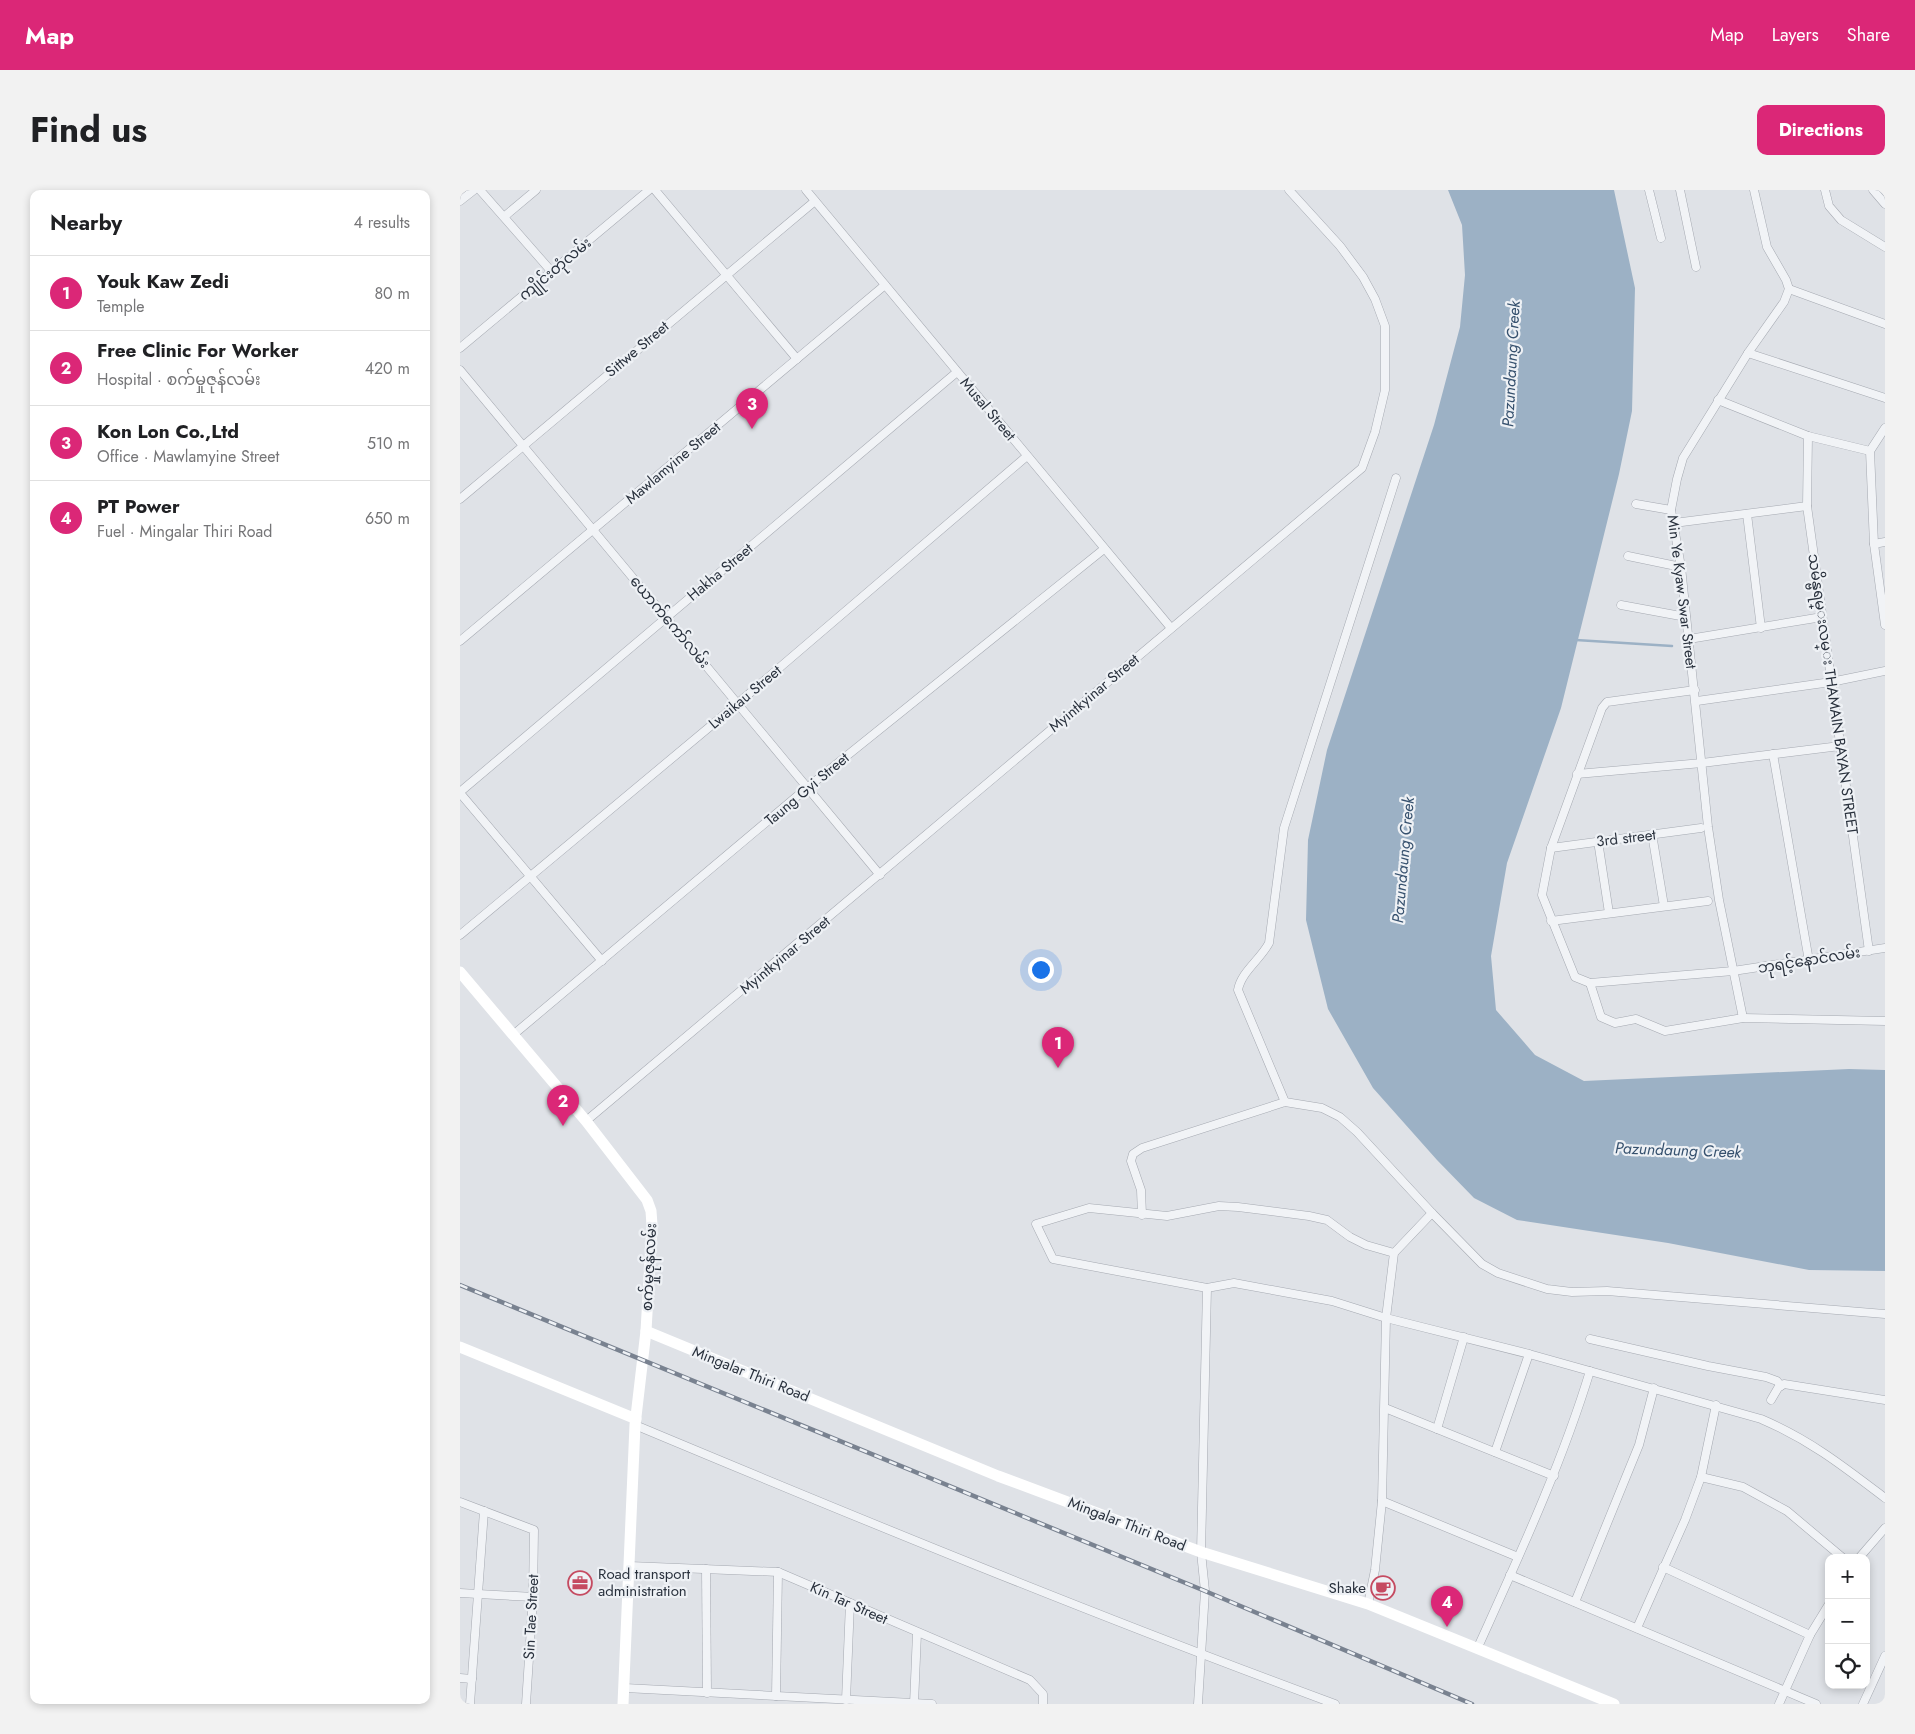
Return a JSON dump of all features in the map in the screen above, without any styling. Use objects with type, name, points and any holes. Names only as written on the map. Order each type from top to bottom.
[{"type":"street","points":[[460,201],[474,190]]},
{"type":"street","points":[[480,190],[505,216],[552,272]]},
{"type":"street","points":[[505,216],[536,190]]},
{"type":"street","name":"ကျိုင်းတုံလမ်း","points":[[460,348],[649,190]]},
{"type":"street","points":[[655,190],[797,359]]},
{"type":"street","name":"Musal Street","points":[[806,190],[1171,628]]},
{"type":"street","name":"Myintkyinar Street","points":[[586,1121],[1362,468],[1375,432],[1385,390],[1385,326],[1375,299],[1363,277],[1340,246],[1289,190]]},
{"type":"street","points":[[1649,190],[1661,238]]},
{"type":"street","points":[[1680,190],[1696,267]]},
{"type":"street","points":[[1754,190],[1767,247],[1786,280],[1789,289],[1885,322]]},
{"type":"street","points":[[1825,190],[1829,206],[1841,220],[1885,247]]},
{"type":"street","points":[[1873,190],[1884,202]]},
{"type":"street","name":"Sittwe Street","points":[[460,499],[815,201]]},
{"type":"street","name":"Mawlamyine Street","points":[[460,641],[885,285]]},
{"type":"street","name":"Min Ye Kyaw Swar Street","points":[[1744,1018],[1718,891],[1681,567],[1671,510],[1676,479],[1683,458],[1748,353],[1784,302],[1789,289]]},
{"type":"street","points":[[1748,353],[1885,398]]},
{"type":"street","name":"ယောက်ကော်လမ်း","points":[[460,370],[880,874]]},
{"type":"street","name":"Hakha Street","points":[[460,792],[957,372]]},
{"type":"street","points":[[1718,400],[1808,436],[1870,452]]},
{"type":"street","points":[[1885,428],[1870,452],[1874,544],[1885,625]]},
{"type":"street","name":"သမိန္ဗရမ္းလမ္း THAMAIN BAYAN STREET","points":[[1808,436],[1807,506],[1869,951]]},
{"type":"street","name":"Lwaikau Street","points":[[460,935],[738,704],[1027,456]]},
{"type":"street","points":[[1285,1102],[1238,990],[1240,980],[1263,954],[1269,944],[1284,828],[1396,478]]},
{"type":"street","points":[[1636,504],[1671,510]]},
{"type":"street","points":[[1674,523],[1807,506]]},
{"type":"street","points":[[1747,514],[1761,628]]},
{"type":"street","points":[[1874,544],[1885,542]]},
{"type":"street","name":"Taung Gyi Street","points":[[513,1035],[808,787],[1104,549]]},
{"type":"street","points":[[1628,556],[1681,567]]},
{"type":"street","points":[[1621,605],[1686,616]]},
{"type":"street","points":[[1689,639],[1822,617]]},
{"type":"street","points":[[1697,701],[1831,682],[1885,670]]},
{"type":"street","points":[[1695,690],[1607,702],[1602,708],[1551,848],[1542,895],[1575,977],[1590,983],[1599,1015],[1614,1023],[1636,1019],[1665,1031],[1744,1018],[1885,1021]]},
{"type":"street","points":[[1577,774],[1702,763],[1840,746]]},
{"type":"street","points":[[1773,754],[1810,961]]},
{"type":"street","points":[[460,792],[602,962]]},
{"type":"street","name":"3rd street","points":[[1551,848],[1701,828]]},
{"type":"street","points":[[1652,834],[1664,906]]},
{"type":"street","points":[[1598,841],[1609,913]]},
{"type":"street","points":[[1551,921],[1708,901]]},
{"type":"street","name":"ဘုရင့်နောင်လမ်း","points":[[1590,983],[1733,971],[1810,961],[1885,948]]},
{"type":"street","name":"စက်မှုဇုန်လမ်း","points":[[460,972],[586,1121],[646,1200],[651,1210],[652,1225],[646,1331],[636,1422],[623,1704]]},
{"type":"street","points":[[1142,1215],[1141,1190],[1131,1161],[1133,1154],[1142,1148],[1285,1102],[1322,1108],[1340,1117],[1357,1132],[1432,1214],[1482,1264],[1498,1273],[1547,1289],[1572,1292],[1607,1291],[1885,1314]]},
{"type":"street","points":[[1394,1253],[1366,1245],[1327,1220],[1309,1216],[1219,1206],[1167,1216],[1142,1215],[1089,1208],[1036,1224],[1052,1259],[1207,1288],[1234,1283],[1332,1301],[1386,1318],[1590,1370],[1761,1419],[1794,1433],[1823,1451],[1885,1498]]},
{"type":"street","points":[[1368,1604],[1375,1570],[1382,1501],[1386,1318],[1394,1253],[1432,1214]]},
{"type":"street","points":[[1198,1704],[1205,1591],[1201,1552],[1207,1288]]},
{"type":"street","name":"Mingalar Thiri Road","points":[[646,1331],[998,1476],[1201,1552],[1368,1604],[1478,1647],[1614,1704]]},
{"type":"street","points":[[1437,1429],[1464,1337]]},
{"type":"street","points":[[1590,1339],[1766,1377],[1777,1381],[1781,1386]]},
{"type":"street","points":[[460,1348],[924,1546],[1200,1654],[1335,1704]]},
{"type":"street","points":[[1495,1452],[1529,1354]]},
{"type":"street","points":[[1478,1647],[1554,1476],[1590,1370]]},
{"type":"street","points":[[1771,1400],[1784,1384],[1885,1400]]},
{"type":"street","points":[[1575,1602],[1639,1445],[1654,1388]]},
{"type":"street","points":[[1637,1628],[1663,1567],[1686,1520],[1701,1477],[1716,1406]]},
{"type":"street","points":[[1385,1408],[1554,1476]]},
{"type":"street","points":[[1701,1477],[1743,1487],[1786,1511],[1838,1554]]},
{"type":"street","points":[[1382,1501],[1518,1557]]},
{"type":"street","points":[[460,1502],[484,1511],[470,1704]]},
{"type":"street","name":"Sin Tae Street","points":[[484,1511],[534,1530],[533,1597],[526,1704]]},
{"type":"street","points":[[1862,1554],[1885,1528]]},
{"type":"street","name":"Kin Tar Street","points":[[630,1566],[778,1572],[1030,1680],[1043,1694],[1043,1704]]},
{"type":"street","points":[[1663,1567],[1810,1635]]},
{"type":"street","points":[[706,1569],[707,1693]]},
{"type":"street","points":[[776,1696],[778,1572]]},
{"type":"street","points":[[1510,1574],[1816,1704]]},
{"type":"street","points":[[460,1593],[533,1597]]},
{"type":"street","points":[[846,1700],[850,1604]]},
{"type":"street","points":[[1779,1704],[1810,1635],[1825,1611]]},
{"type":"street","points":[[914,1704],[917,1633]]},
{"type":"street","points":[[1863,1704],[1885,1656]]},
{"type":"street","points":[[460,1678],[472,1679]]},
{"type":"street","points":[[625,1688],[932,1704]]},
{"type":"water","name":"Pazundaung Creek","points":[[1448,190],[1614,190],[1635,288],[1632,411],[1619,474],[1561,708],[1507,863],[1491,956],[1496,1010],[1535,1055],[1584,1081],[1849,1069],[1885,1070],[1885,1271],[1809,1270],[1668,1243],[1517,1220],[1474,1198],[1437,1160],[1373,1088],[1328,1009],[1306,920],[1308,840],[1327,750],[1434,425],[1460,327],[1465,275],[1462,225]]},
{"type":"waterway","points":[[1576,640],[1672,646]]},
{"type":"railway","points":[[460,1285],[1205,1591],[1472,1704]]},
{"type":"place","name":"Kon Lon Co.,Ltd","points":[[752,429]]},
{"type":"place","name":"Youk Kaw Zedi","points":[[1058,1068]]},
{"type":"place","name":"Free Clinic For Worker","points":[[563,1126]]},
{"type":"place","name":"Road transport administration","points":[[580,1583]]},
{"type":"place","name":"Shake","points":[[1383,1588]]},
{"type":"place","name":"PT Power","points":[[1447,1627]]}]
